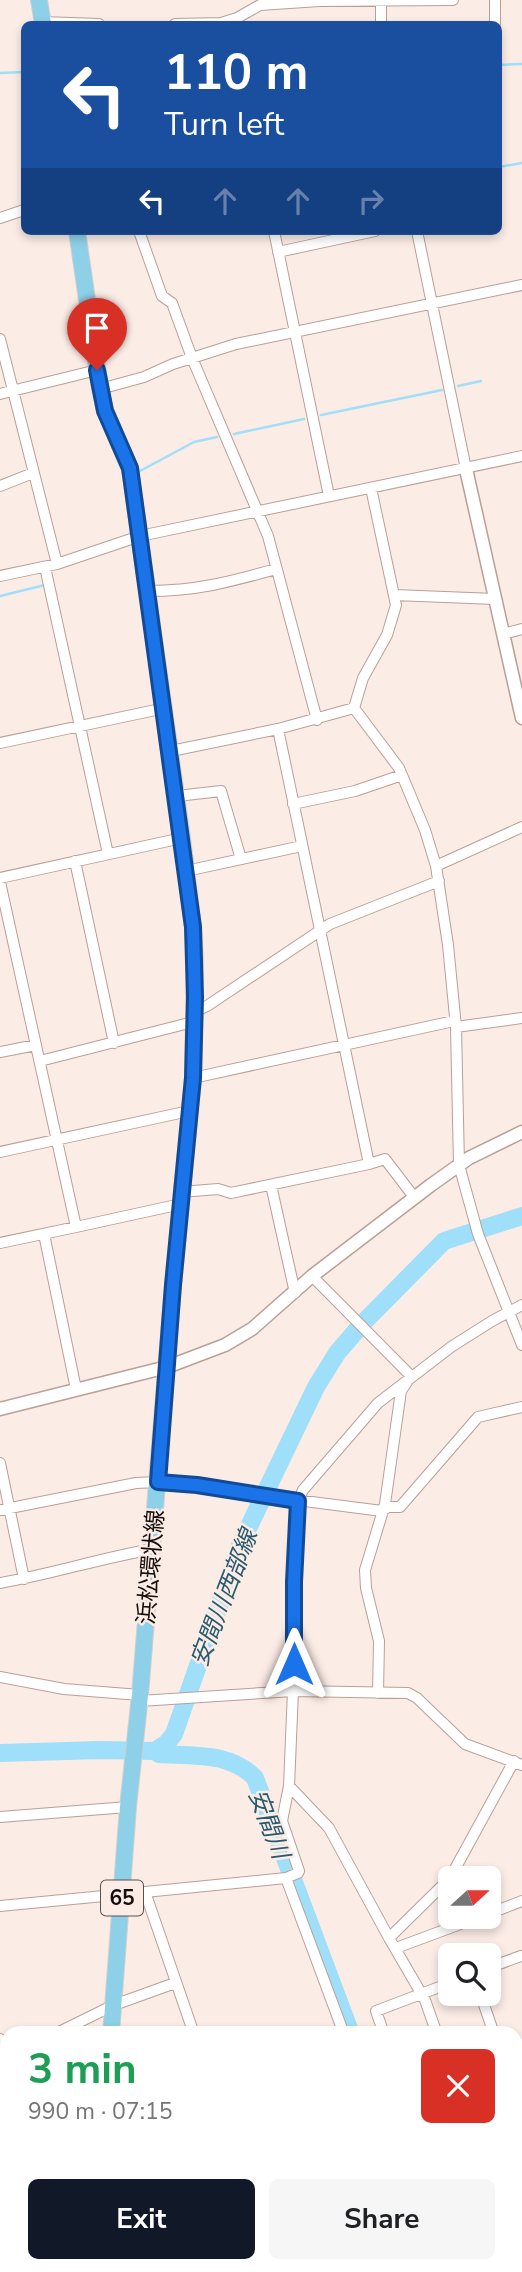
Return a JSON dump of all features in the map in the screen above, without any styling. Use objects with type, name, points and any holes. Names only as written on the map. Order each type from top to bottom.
[{"type":"main road","points":[[39,0],[42,21]]},
{"type":"main road","name":"浜松環状線","points":[[78,235],[100,389],[105,411],[129,464],[171,751],[193,927],[193,1078],[140,1698],[128,1807],[112,2026]]},
{"type":"street","points":[[237,21],[260,5],[319,1],[453,0]]},
{"type":"street","points":[[495,0],[495,21]]},
{"type":"street","points":[[381,1],[381,21]]},
{"type":"street","points":[[0,218],[21,212]]},
{"type":"street","points":[[140,235],[162,296],[172,303],[192,358],[268,536],[317,720]]},
{"type":"street","points":[[275,235],[329,496]]},
{"type":"street","points":[[278,252],[357,235]]},
{"type":"street","points":[[418,235],[466,469],[522,718]]},
{"type":"street","points":[[100,389],[144,377],[236,344],[522,285]]},
{"type":"street","points":[[0,339],[57,564]]},
{"type":"street","points":[[0,394],[97,370]]},
{"type":"street","points":[[0,576],[57,564],[140,536],[522,457]]},
{"type":"street","points":[[0,486],[33,473]]},
{"type":"street","points":[[354,708],[363,678],[387,635],[396,605],[371,488]]},
{"type":"street","points":[[45,567],[108,854]]},
{"type":"street","points":[[148,591],[211,587],[276,569]]},
{"type":"street","points":[[394,595],[495,599]]},
{"type":"street","points":[[503,634],[522,629]]},
{"type":"street","points":[[0,743],[164,708]]},
{"type":"street","points":[[171,751],[317,720],[354,708]]},
{"type":"street","points":[[354,708],[386,749],[402,775],[425,830],[436,866],[449,945],[455,1024],[459,1165],[478,1234],[522,1345]]},
{"type":"street","points":[[278,729],[369,1164]]},
{"type":"street","points":[[293,804],[355,791],[402,775]]},
{"type":"street","points":[[177,796],[221,791],[241,859]]},
{"type":"street","points":[[436,866],[522,827]]},
{"type":"street","points":[[76,1227],[0,880],[182,838]]},
{"type":"street","points":[[186,870],[302,846]]},
{"type":"street","points":[[75,861],[114,1043]]},
{"type":"street","points":[[40,1061],[114,1043],[194,1017],[330,924],[439,881]]},
{"type":"street","points":[[0,934],[12,932]]},
{"type":"street","points":[[193,1078],[455,1024],[522,1018]]},
{"type":"street","points":[[0,1052],[36,1045]]},
{"type":"street","points":[[0,1152],[189,1111]]},
{"type":"street","points":[[0,1409],[167,1367],[225,1345],[252,1329],[312,1276],[459,1165],[522,1132]]},
{"type":"street","points":[[0,1243],[76,1227],[218,1189],[231,1193],[385,1159],[415,1197]]},
{"type":"street","points":[[271,1185],[295,1293]]},
{"type":"street","points":[[44,1234],[76,1389]]},
{"type":"street","points":[[312,1276],[411,1377]]},
{"type":"street","points":[[0,1906],[290,1877],[299,1871],[282,1821],[289,1786],[298,1501],[303,1490],[377,1403],[471,1334],[522,1305]]},
{"type":"street","points":[[378,1693],[379,1641],[366,1588],[365,1570],[382,1511],[401,1391],[411,1377]]},
{"type":"street","points":[[5,1510],[136,1483],[158,1482],[382,1511],[388,1507],[400,1507],[478,1417],[522,1407]]},
{"type":"street","points":[[0,1463],[5,1510],[24,1579]]},
{"type":"street","points":[[0,1583],[39,1577],[114,1556],[153,1549]]},
{"type":"street","points":[[0,1677],[64,1689],[140,1698],[188,1698],[293,1691],[413,1695],[465,1744],[518,1763],[457,1866]]},
{"type":"street","points":[[289,1786],[330,1828],[421,1994],[434,2026]]},
{"type":"street","points":[[0,1817],[128,1807]]},
{"type":"street","points":[[290,1877],[341,2026]]},
{"type":"street","points":[[145,1892],[191,2026]]},
{"type":"street","points":[[389,1938],[438,1892]]},
{"type":"street","points":[[501,1909],[522,1901]]},
{"type":"street","points":[[396,1948],[446,1929]]},
{"type":"street","points":[[501,1963],[522,1956]]},
{"type":"street","points":[[71,2026],[114,2005],[175,1983]]},
{"type":"street","points":[[381,2026],[376,2011],[438,1988]]},
{"type":"street","points":[[484,2006],[491,2026]]},
{"type":"waterway","points":[[502,65],[522,64]]},
{"type":"waterway","points":[[0,73],[21,72]]},
{"type":"waterway","points":[[502,166],[522,163]]},
{"type":"waterway","points":[[458,386],[481,381]]},
{"type":"waterway","points":[[321,415],[442,390]]},
{"type":"waterway","points":[[234,434],[304,419]]},
{"type":"waterway","points":[[140,471],[194,442],[217,437]]},
{"type":"waterway","points":[[0,596],[45,585]]},
{"type":"waterway","name":"安間川西部線","points":[[155,1751],[174,1734],[241,1543],[316,1387],[337,1353],[444,1241],[522,1216]]},
{"type":"waterway","name":"安間川","points":[[0,1753],[155,1751],[159,1754],[210,1757],[245,1770],[255,1778],[348,2026]]},
{"type":"route","points":[[97,370],[105,411],[130,468],[171,751],[195,960],[193,1078],[186,1134],[158,1482],[197,1485],[298,1501],[294,1664]]}]
